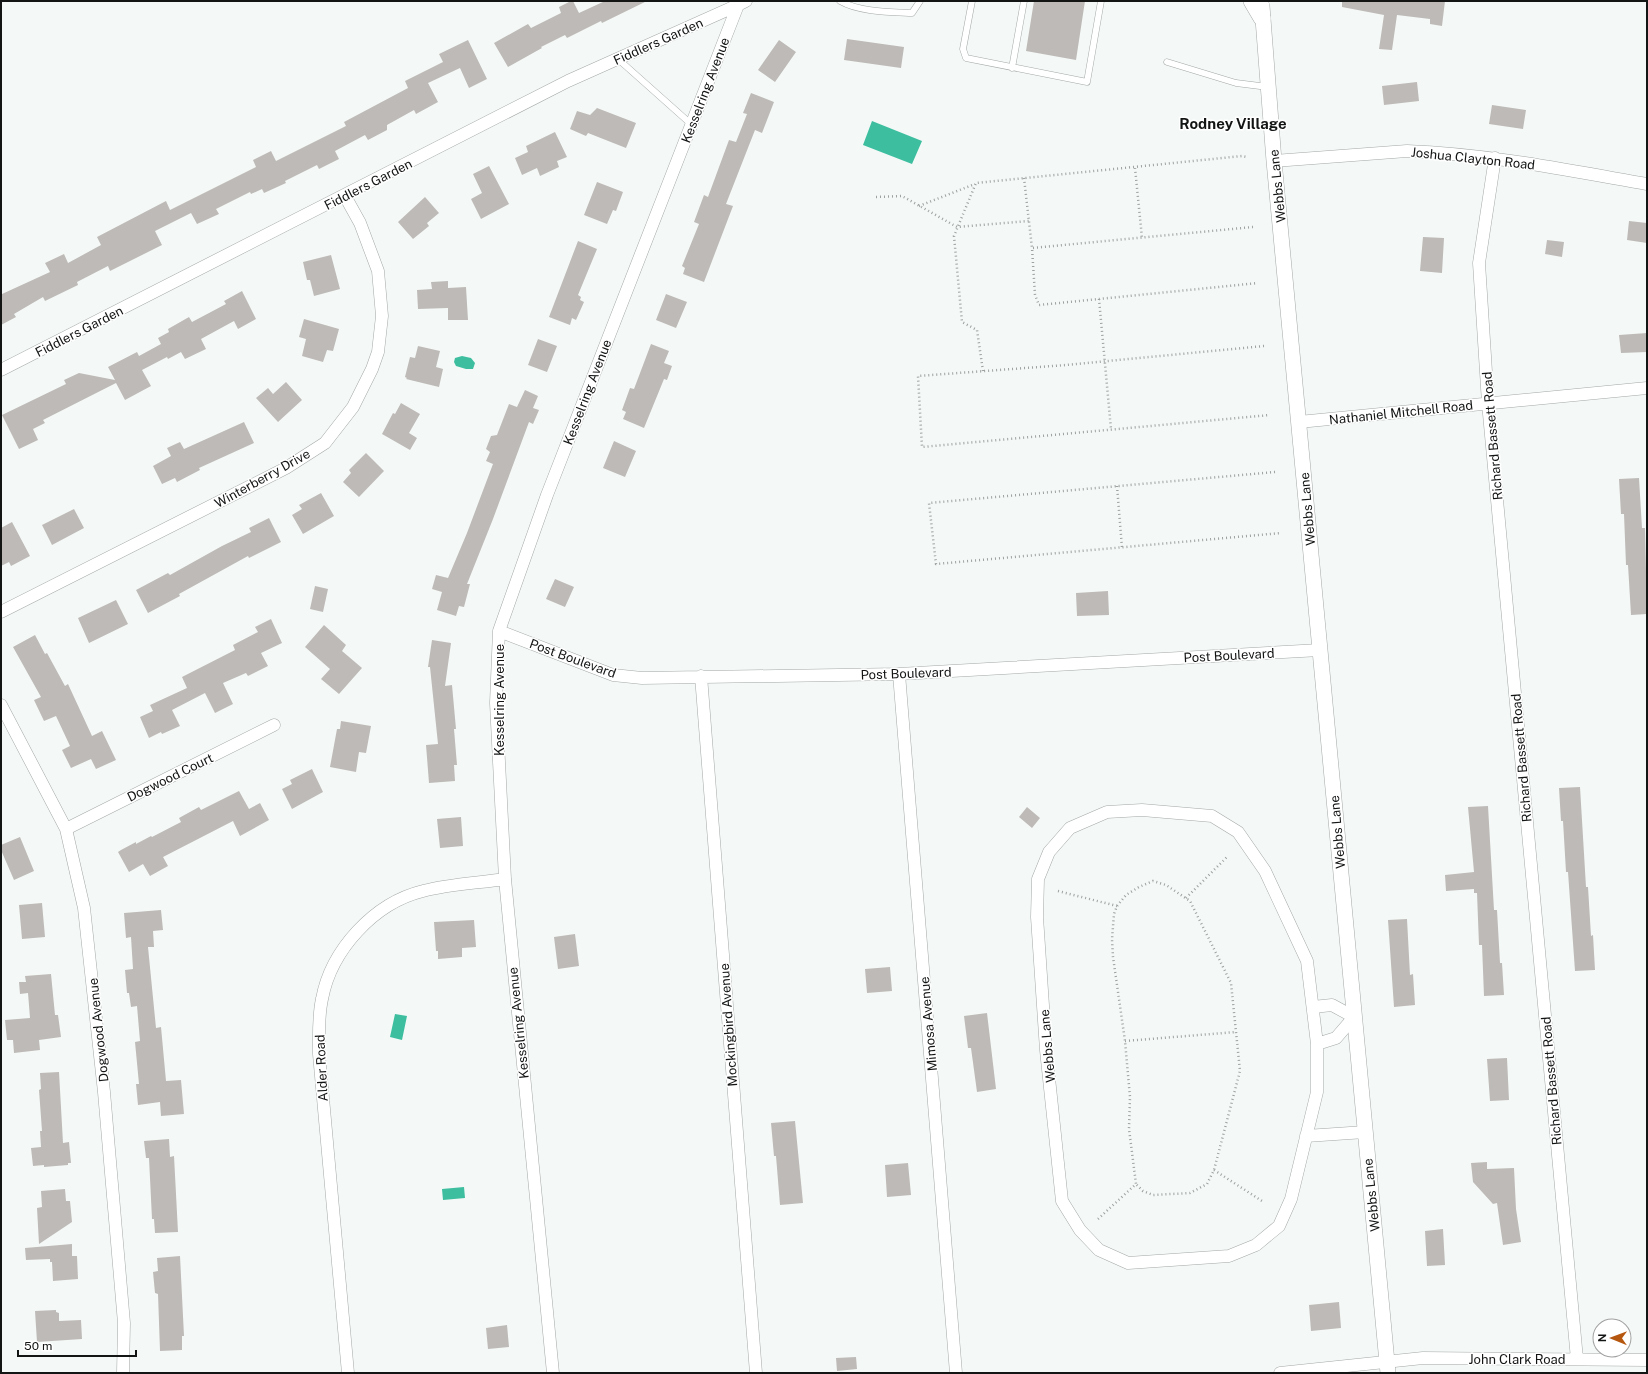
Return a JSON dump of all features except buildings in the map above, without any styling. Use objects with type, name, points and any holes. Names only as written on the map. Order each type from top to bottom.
[{"type":"main road","points":[[1252,1],[1262,18]]},
{"type":"street","name":"Webbs Lane","points":[[1261,1],[1298,422],[1388,1368]]},
{"type":"street","name":"Fiddlers Garden","points":[[1,370],[568,82],[742,3]]},
{"type":"street","name":"Kesselring Avenue","points":[[552,1373],[504,879],[496,703],[499,631],[547,495],[691,124],[742,3]]},
{"type":"street","name":"Joshua Clayton Road","points":[[1274,160],[1407,151],[1495,158],[1647,184]]},
{"type":"street","name":"Richard Bassett Road","points":[[1495,158],[1479,263],[1488,403],[1577,1359]]},
{"type":"street","name":"Winterberry Drive","points":[[1,612],[286,468],[325,443],[353,407],[372,369],[378,352],[382,316],[378,271],[360,223],[345,196]]},
{"type":"street","name":"Nathaniel Mitchell Road","points":[[1298,422],[1647,388]]},
{"type":"street","name":"Post Boulevard","points":[[499,631],[613,675],[642,678],[899,674],[1320,650]]},
{"type":"street","name":"Mimosa Avenue","points":[[899,674],[956,1373]]},
{"type":"street","name":"Mockingbird Avenue","points":[[701,676],[756,1373]]},
{"type":"street","name":"Dogwood Avenue","points":[[1,705],[66,828],[84,908],[104,1085],[124,1323],[124,1373]]},
{"type":"street","name":"Dogwood Court","points":[[66,828],[274,725]]},
{"type":"street","name":"Webbs Lane","points":[[1142,810],[1212,816],[1238,832],[1265,871],[1307,961],[1317,1044],[1317,1092],[1291,1199],[1279,1226],[1256,1245],[1229,1256],[1128,1263],[1099,1250],[1080,1230],[1062,1200],[1046,1050],[1037,917],[1038,879],[1049,852],[1070,828],[1107,812],[1142,810]]},
{"type":"street","name":"Alder Road","points":[[348,1373],[319,1054],[319,1024],[322,999],[328,979],[338,958],[365,924],[400,900],[422,891],[504,879]]},
{"type":"street","points":[[1313,1007],[1332,1006],[1354,1017],[1336,1038],[1317,1044]]},
{"type":"street","points":[[1306,1136],[1365,1132]]},
{"type":"street","name":"John Clark Road","points":[[1280,1373],[1388,1368],[1423,1358],[1647,1360]]},
{"type":"lane","points":[[840,1],[846,4],[876,11],[912,13],[920,1]]},
{"type":"lane","points":[[972,1],[963,49],[966,58],[1088,82],[1101,1]]},
{"type":"lane","points":[[1012,68],[1024,1]]},
{"type":"lane","points":[[618,59],[691,124]]},
{"type":"lane","points":[[1167,62],[1236,83],[1268,87]]},
{"type":"path","points":[[919,206],[976,184],[1242,156],[1247,157]]},
{"type":"path","points":[[1135,168],[1142,238]]},
{"type":"path","points":[[1024,178],[1032,248],[1035,295],[1038,305],[1258,283]]},
{"type":"path","points":[[976,184],[954,236],[962,322],[977,330],[983,371]]},
{"type":"path","points":[[876,197],[902,196],[957,227],[1029,221]]},
{"type":"path","points":[[1032,248],[1253,227]]},
{"type":"path","points":[[1099,299],[1111,430]]},
{"type":"path","points":[[1264,346],[1105,361],[918,376],[922,447],[1270,415]]},
{"type":"path","points":[[1275,472],[930,503],[936,564],[1281,533]]},
{"type":"path","points":[[1117,486],[1122,548]]},
{"type":"path","points":[[1186,898],[1228,856]]},
{"type":"path","points":[[1153,881],[1166,885],[1186,898],[1190,901],[1231,983],[1240,1071],[1214,1170],[1207,1184],[1190,1193],[1153,1195],[1143,1191],[1136,1184],[1129,1129],[1130,1097],[1125,1041],[1113,951],[1114,914],[1117,906],[1126,895],[1153,881]]},
{"type":"path","points":[[1058,891],[1117,906]]},
{"type":"path","points":[[1125,1041],[1236,1032]]},
{"type":"path","points":[[1214,1170],[1262,1201]]},
{"type":"path","points":[[1098,1219],[1136,1184]]},
{"type":"shaded area","points":[[872,121],[922,141],[912,164],[863,145]]},
{"type":"shaded area","points":[[462,356],[471,358],[475,363],[473,369],[466,369],[456,366],[454,362],[455,358]]},
{"type":"shaded area","points":[[395,1014],[407,1016],[402,1040],[390,1037]]},
{"type":"shaded area","points":[[464,1187],[465,1198],[443,1200],[442,1189]]},
{"type":"district","name":"Rodney Village","points":[[1233,124]]}]
